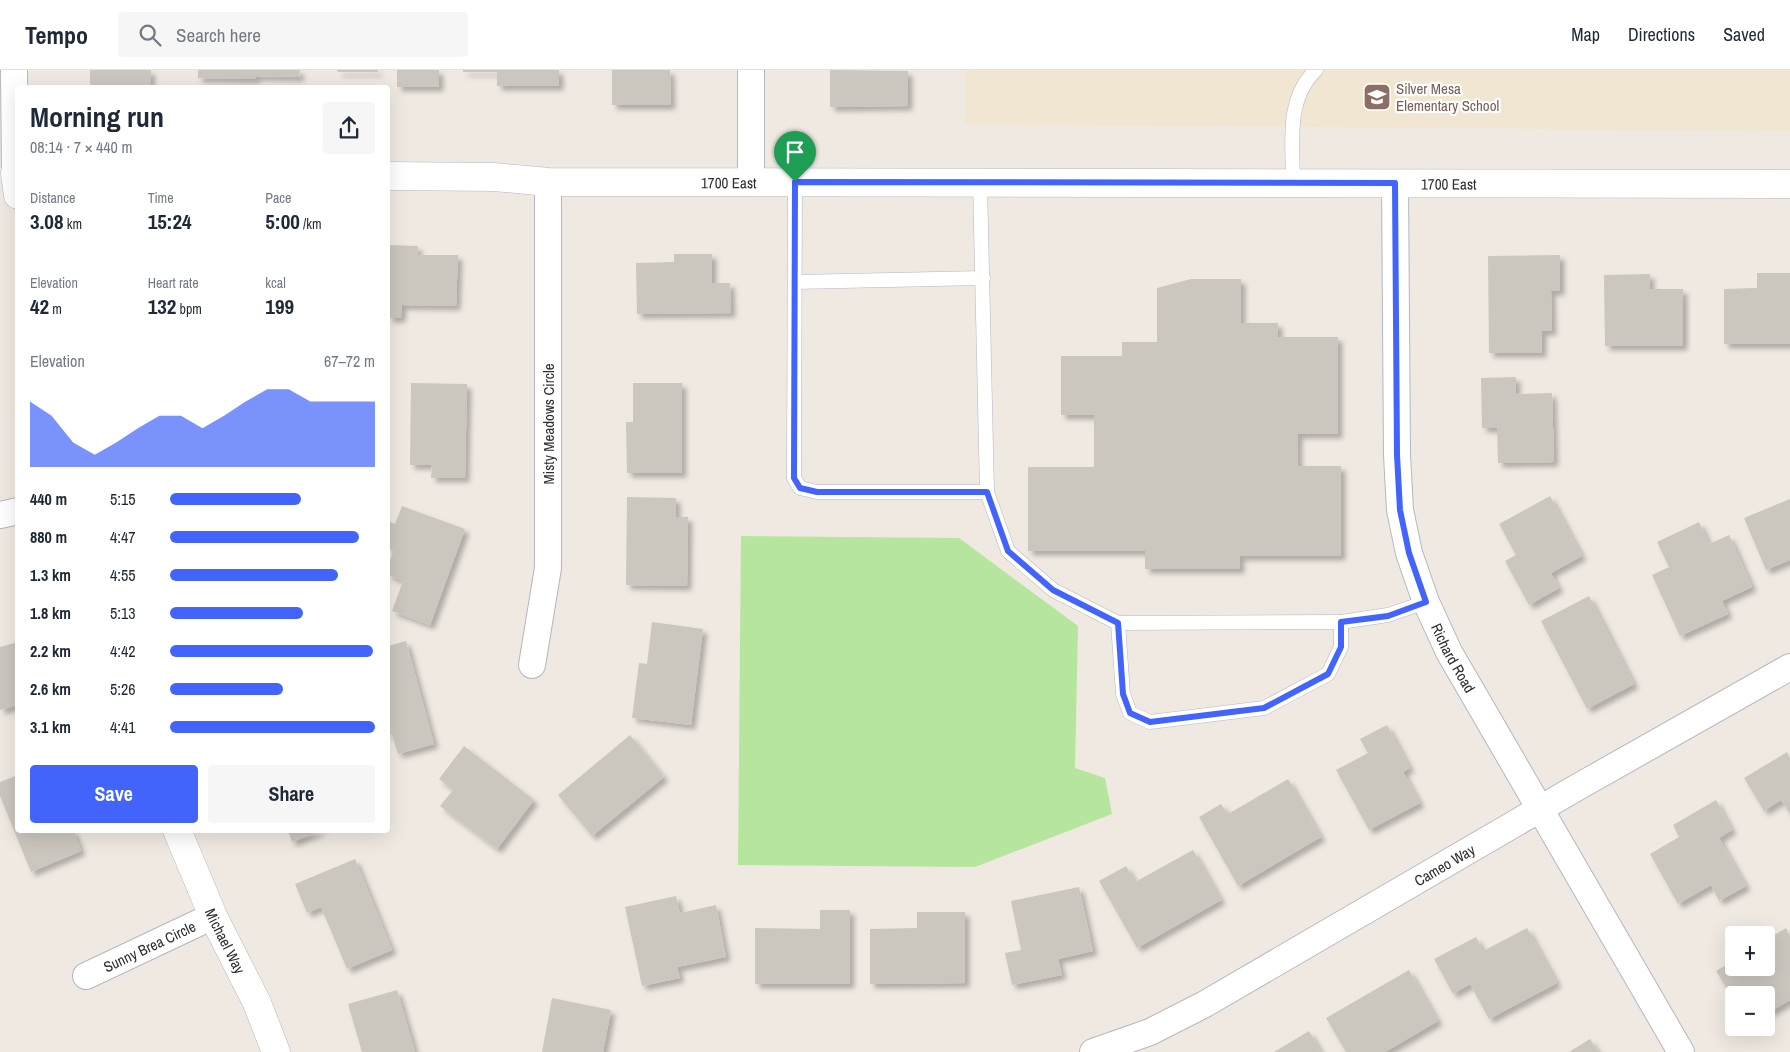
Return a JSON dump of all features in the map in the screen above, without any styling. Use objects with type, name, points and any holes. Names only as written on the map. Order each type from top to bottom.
[{"type":"street","points":[[14,70],[15,107]]},
{"type":"street","points":[[751,70],[751,182]]},
{"type":"street","name":"1700 East","points":[[390,176],[494,177],[548,182],[1790,184]]},
{"type":"street","name":"Misty Meadows Circle","points":[[532,665],[548,568],[548,182]]},
{"type":"street","name":"Richard Road","points":[[1395,183],[1397,455],[1400,510],[1409,553],[1426,602],[1450,652],[1681,1052]]},
{"type":"street","points":[[0,515],[15,512]]},
{"type":"street","name":"Cameo Way","points":[[1094,1052],[1150,1032],[1205,1004],[1790,668]]},
{"type":"street","name":"Michael Way","points":[[179,833],[213,916],[257,1003],[276,1052]]},
{"type":"street","name":"Sunny Brea Circle","points":[[86,976],[213,916]]},
{"type":"lane","points":[[1294,183],[1293,115],[1298,95],[1316,70]]},
{"type":"lane","points":[[795,182],[794,478],[800,488],[817,492],[987,492]]},
{"type":"lane","points":[[980,182],[987,492],[1008,551],[1053,590],[1118,623],[1341,622],[1388,616],[1426,602]]},
{"type":"lane","points":[[795,282],[982,278]]},
{"type":"lane","points":[[1118,623],[1123,694],[1130,713],[1150,722],[1264,708],[1328,674],[1341,647],[1341,622]]},
{"type":"shaded area","name":"Silver Mesa Elementary School","points":[[965,70],[1790,70],[1790,131],[965,124]]},
{"type":"green space","points":[[741,536],[959,538],[1078,626],[1075,768],[1105,778],[1112,814],[975,867],[738,865]]},
{"type":"building","points":[[90,70],[151,70],[150,85],[90,85]]},
{"type":"building","points":[[198,70],[300,70],[299,77],[256,76],[256,79],[198,78]]},
{"type":"building","points":[[337,70],[378,70],[378,72],[338,72]]},
{"type":"building","points":[[397,70],[439,70],[439,87],[397,87]]},
{"type":"building","points":[[463,70],[559,70],[559,86],[497,86],[497,72],[463,72]]},
{"type":"building","points":[[612,70],[670,70],[671,105],[612,105]]},
{"type":"building","points":[[830,70],[908,71],[908,106],[830,107]]},
{"type":"building","points":[[390,245],[418,246],[417,255],[458,255],[456,306],[402,305],[401,318],[390,318]]},
{"type":"building","points":[[674,254],[712,254],[712,283],[730,283],[731,313],[637,314],[636,263],[674,262]]},
{"type":"building","points":[[1560,255],[1560,291],[1551,291],[1552,331],[1542,331],[1542,353],[1489,353],[1488,256]]},
{"type":"building","points":[[1757,273],[1790,273],[1790,344],[1724,344],[1724,289],[1757,288]]},
{"type":"building","points":[[1650,274],[1650,289],[1683,289],[1683,346],[1605,346],[1604,275]]},
{"type":"building","points":[[1191,279],[1241,279],[1241,323],[1278,323],[1278,337],[1338,337],[1338,434],[1298,434],[1298,466],[1341,466],[1341,556],[1240,556],[1240,569],[1145,569],[1145,551],[1028,551],[1028,467],[1094,467],[1094,415],[1061,415],[1061,356],[1122,356],[1122,342],[1157,342],[1157,288]]},
{"type":"building","points":[[1516,377],[1516,394],[1552,393],[1554,462],[1498,463],[1497,428],[1482,428],[1481,378]]},
{"type":"building","points":[[411,383],[467,384],[465,478],[431,478],[432,465],[410,465]]},
{"type":"building","points":[[633,383],[682,383],[682,473],[627,473],[626,422],[633,422]]},
{"type":"building","points":[[1550,496],[1582,556],[1551,573],[1559,588],[1529,605],[1505,561],[1516,555],[1499,524]]},
{"type":"building","points":[[627,497],[676,498],[676,517],[688,517],[687,586],[626,585]]},
{"type":"building","points":[[1790,499],[1790,560],[1766,570],[1744,518]]},
{"type":"building","points":[[402,506],[465,529],[430,625],[392,611],[403,581],[390,576],[390,561],[393,551],[390,550],[390,522],[395,524]]},
{"type":"building","points":[[1699,522],[1709,544],[1729,535],[1752,587],[1722,601],[1728,614],[1680,636],[1652,575],[1669,567],[1657,542]]},
{"type":"building","points":[[1589,596],[1634,684],[1587,709],[1541,621]]},
{"type":"building","points":[[652,622],[703,629],[691,725],[632,718],[639,663],[647,664]]},
{"type":"building","points":[[406,641],[434,744],[398,754],[392,734],[390,735],[390,645]]},
{"type":"building","points":[[15,643],[15,706],[0,710],[0,647]]},
{"type":"building","points":[[1387,725],[1410,768],[1403,772],[1420,803],[1369,830],[1336,770],[1368,753],[1360,739]]},
{"type":"building","points":[[630,735],[664,777],[592,836],[558,795]]},
{"type":"building","points":[[464,746],[534,800],[497,849],[440,806],[453,790],[439,779]]},
{"type":"building","points":[[1787,752],[1790,758],[1790,814],[1781,800],[1764,811],[1744,778]]},
{"type":"building","points":[[15,776],[15,833],[0,796],[0,782]]},
{"type":"building","points":[[1288,779],[1321,837],[1238,886],[1199,817],[1221,804],[1228,814]]},
{"type":"building","points":[[1716,800],[1732,830],[1719,838],[1746,886],[1719,901],[1711,885],[1678,904],[1650,854],[1679,837],[1673,825]]},
{"type":"building","points":[[15,833],[74,833],[81,851],[31,872]]},
{"type":"building","points":[[289,833],[315,833],[292,842]]},
{"type":"building","points":[[1193,850],[1221,900],[1137,948],[1099,881],[1126,866],[1135,882]]},
{"type":"building","points":[[355,859],[392,950],[347,969],[321,907],[307,913],[295,884]]},
{"type":"building","points":[[1079,887],[1093,951],[1058,959],[1062,975],[1012,985],[1005,953],[1021,950],[1011,901]]},
{"type":"building","points":[[676,896],[680,913],[716,905],[726,957],[677,967],[680,978],[642,986],[625,907]]},
{"type":"building","points":[[820,910],[850,910],[850,984],[755,984],[755,928],[820,929]]},
{"type":"building","points":[[917,912],[965,912],[965,983],[870,984],[870,929],[917,928]]},
{"type":"building","points":[[1527,928],[1557,983],[1489,1019],[1470,984],[1453,994],[1434,959],[1476,937],[1483,951]]},
{"type":"building","points":[[1786,928],[1790,936],[1790,1000],[1775,1009],[1775,986],[1725,986],[1716,971],[1725,966],[1725,976],[1775,976],[1775,935]]},
{"type":"building","points":[[1409,970],[1438,1021],[1385,1052],[1346,1052],[1326,1018]]},
{"type":"building","points":[[397,990],[415,1052],[362,1052],[348,1004]]},
{"type":"building","points":[[552,998],[611,1010],[603,1052],[542,1052]]},
{"type":"building","points":[[1309,1031],[1321,1052],[1274,1052]]},
{"type":"building","points":[[1590,1039],[1598,1052],[1569,1052]]},
{"type":"place","name":"Silver Mesa Elementary School","points":[[1377,97]]},
{"type":"route","points":[[795,182],[1395,183],[1397,455],[1400,510],[1409,553],[1426,602],[1388,616],[1341,622],[1341,647],[1328,674],[1264,708],[1150,722],[1130,713],[1123,694],[1118,623],[1053,590],[1008,551],[987,492],[817,492],[800,488],[794,478],[795,182]]}]
